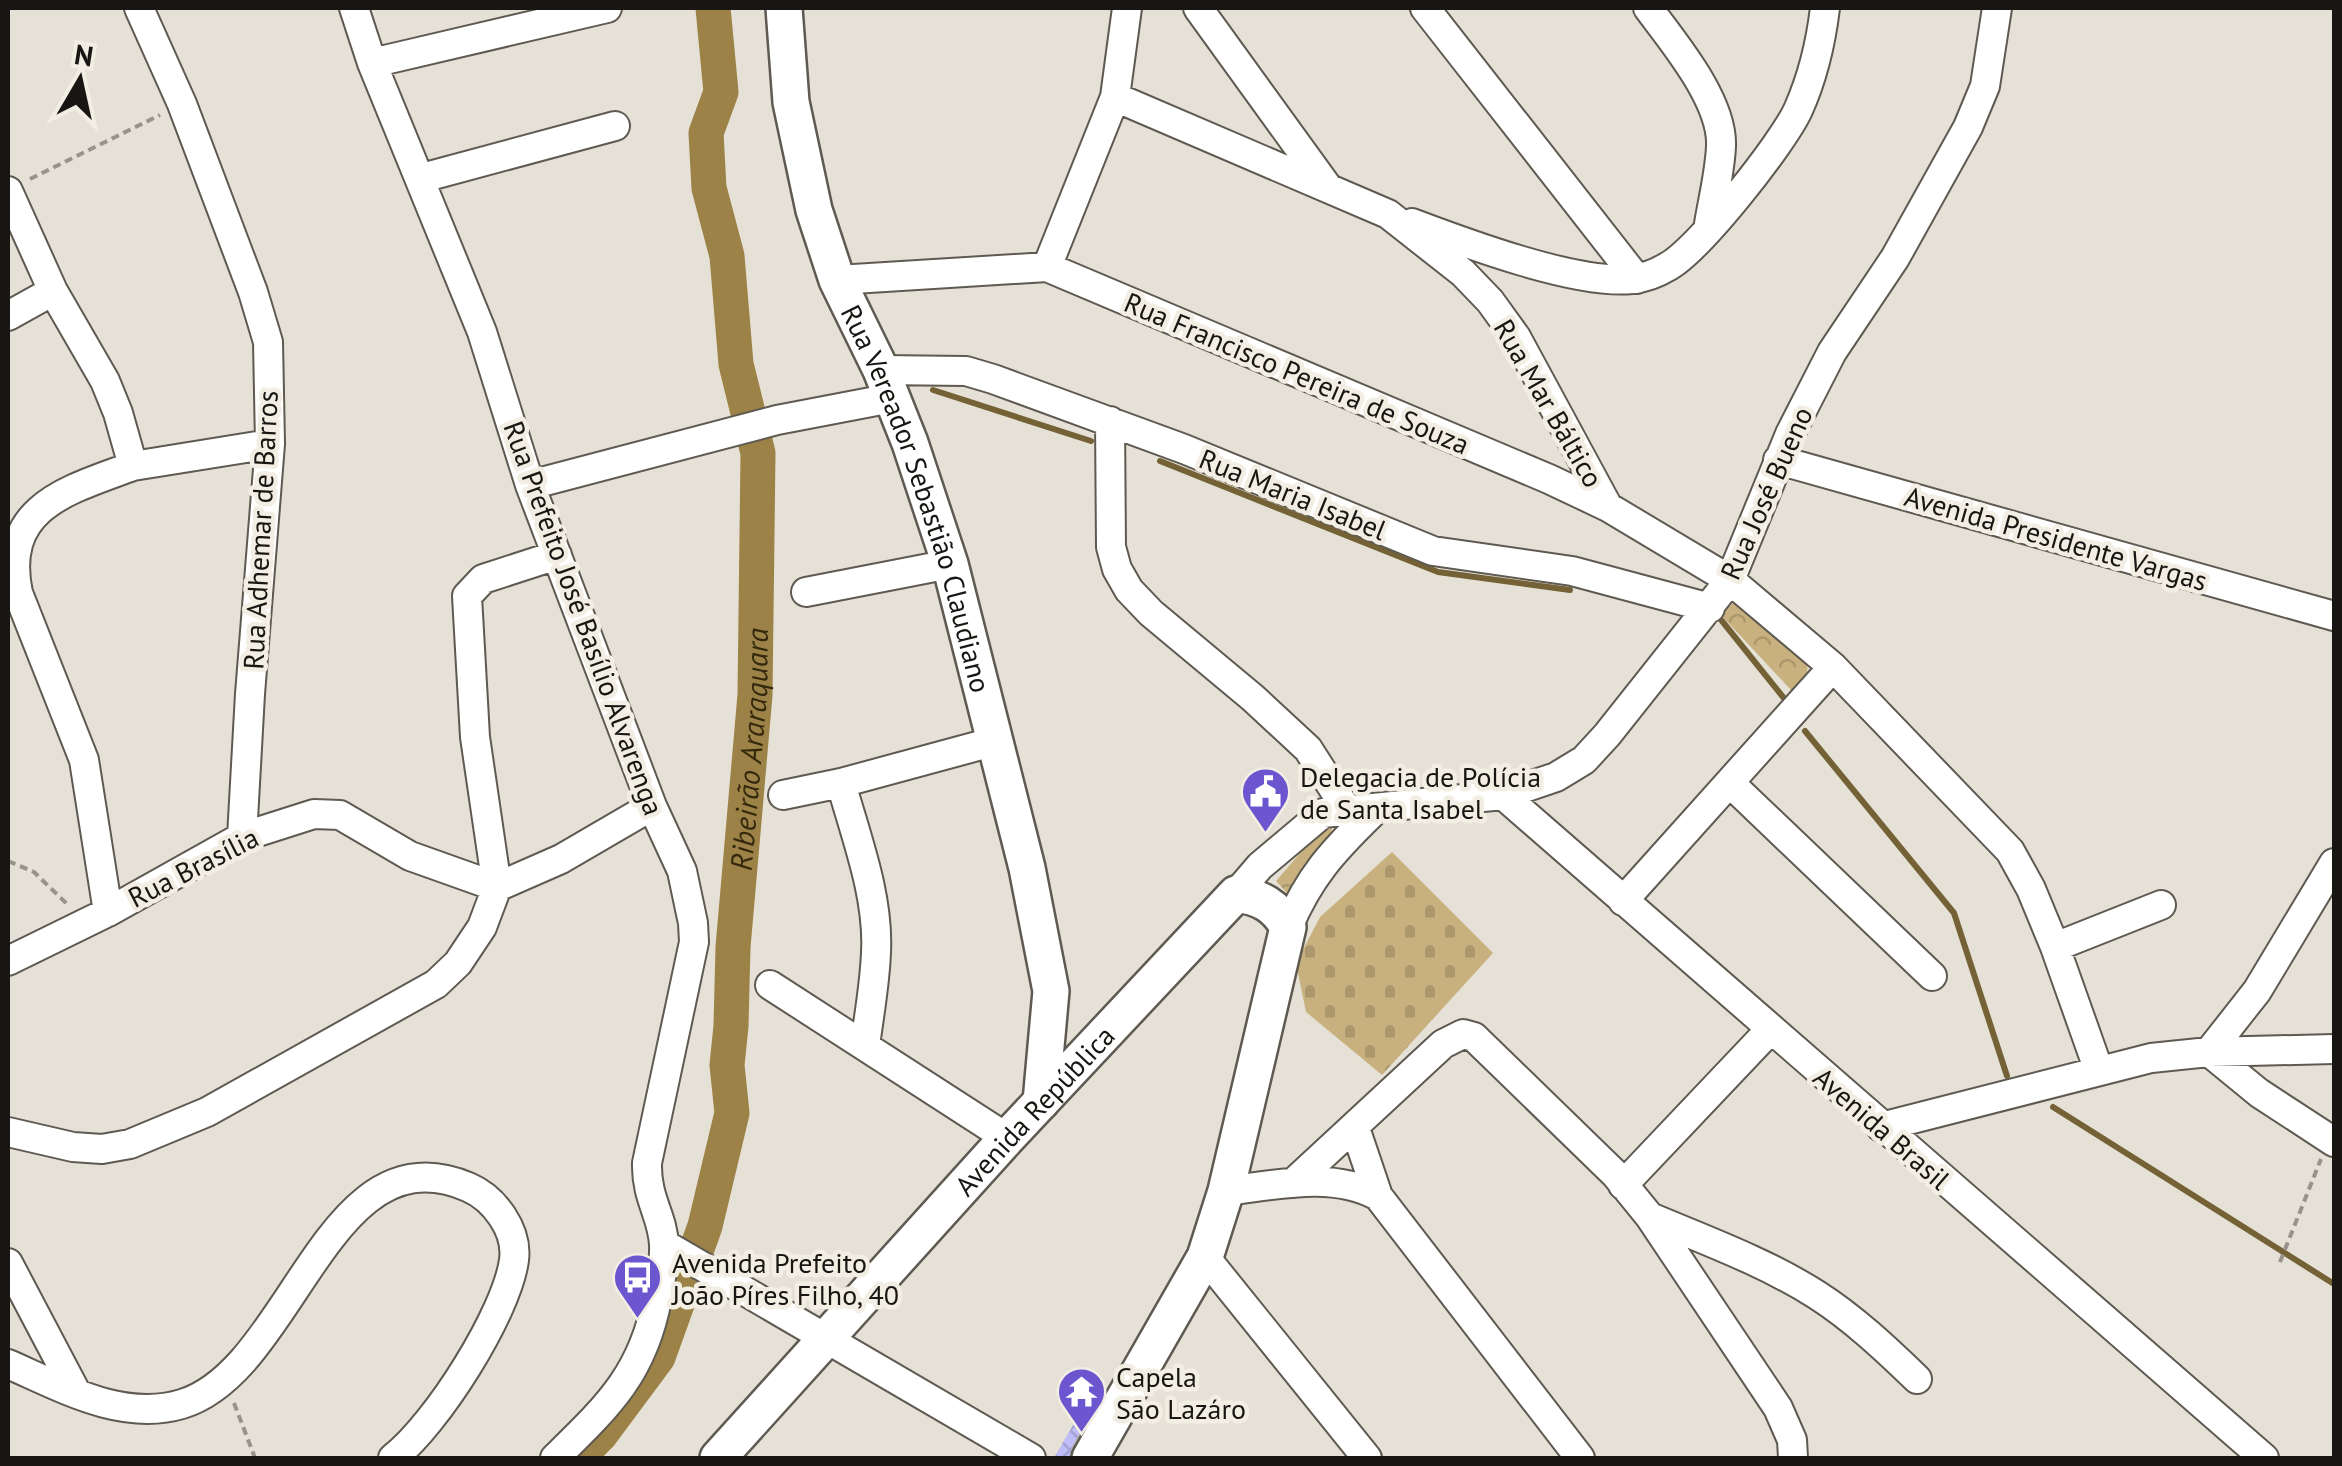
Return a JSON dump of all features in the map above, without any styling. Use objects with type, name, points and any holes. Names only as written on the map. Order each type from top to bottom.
[{"type":"main road","name":"Rua Vereador Sebastião Claudiano","points":[[784,8],[791,102],[814,210],[837,280],[886,384],[950,564],[996,741],[1051,991],[1041,1102]]},
{"type":"main road","points":[[1090,1458],[1205,1256],[1226,1191],[1288,927],[1279,911],[1266,902],[1236,894]]},
{"type":"main road","name":"Avenida República","points":[[718,1458],[1007,1138],[1236,894]]},
{"type":"main road","points":[[1051,991],[1073,1018],[1112,1024]]},
{"type":"street","name":"Rua Adhemar de Barros","points":[[139,8],[182,104],[268,342],[270,444],[242,837]]},
{"type":"street","name":"Rua Prefeito José Basílio Alvarenga","points":[[354,8],[372,63],[482,332],[556,555],[652,806],[682,871],[694,922],[689,969],[647,1162],[646,1184],[683,1253]]},
{"type":"street","points":[[372,63],[607,8]]},
{"type":"street","points":[[1047,267],[1115,96],[1127,8]]},
{"type":"street","name":"Rua Mar Báltico","points":[[1198,8],[1328,186],[1388,214],[1463,273],[1490,301],[1516,337],[1608,507]]},
{"type":"street","points":[[1424,8],[1637,279]]},
{"type":"street","points":[[1388,214],[1513,258],[1592,277],[1637,279],[1670,266],[1708,228],[1784,138],[1799,107],[1826,8]]},
{"type":"street","name":"Rua José Bueno","points":[[1360,815],[1503,795],[1556,778],[1584,760],[1710,608],[1730,580],[1778,460],[1832,352],[1895,258],[1968,127],[1985,86],[1996,8]]},
{"type":"street","points":[[1661,15],[1705,93],[1720,130],[1708,228]]},
{"type":"street","points":[[1115,96],[1328,186]]},
{"type":"street","points":[[422,178],[615,126]]},
{"type":"street","points":[[16,186],[53,292],[104,381],[133,466]]},
{"type":"street","name":"Rua Francisco Pereira de Souza","points":[[837,280],[1047,267],[1608,507],[1730,580],[1833,667],[2010,851],[2056,947],[2098,1072]]},
{"type":"street","points":[[8,316],[53,292]]},
{"type":"street","name":"Rua Maria Isabel","points":[[530,485],[777,420],[886,384],[966,372],[1110,421],[1433,551],[1572,571],[1710,608]]},
{"type":"street","points":[[1110,421],[1111,547],[1129,590],[1308,750],[1360,815],[1310,882],[1288,927]]},
{"type":"street","points":[[96,917],[84,760],[12,577],[10,552],[16,527],[51,498],[133,466],[270,444]]},
{"type":"street","name":"Avenida Presidente Vargas","points":[[1778,460],[2331,607]]},
{"type":"street","points":[[8,1132],[72,1147],[102,1149],[130,1144],[207,1112],[436,984],[458,964],[482,927],[497,887],[475,737],[467,596],[483,579],[556,555]]},
{"type":"street","points":[[1664,595],[1682,581],[1688,556]]},
{"type":"street","points":[[806,592],[950,564]]},
{"type":"street","points":[[1624,901],[1833,667]]},
{"type":"street","points":[[783,794],[841,783],[996,741]]},
{"type":"street","points":[[841,783],[874,918],[876,950],[865,1046]]},
{"type":"street","points":[[1731,784],[1932,976]]},
{"type":"street","name":"Avenida Brasil","points":[[1503,795],[2264,1458]]},
{"type":"street","points":[[497,887],[561,859],[652,806]]},
{"type":"street","name":"Rua Brasília","points":[[8,961],[242,837],[327,812],[355,822],[410,856],[497,887]]},
{"type":"street","name":"Avenida República","points":[[1236,894],[1260,866],[1315,818],[1323,813],[1360,815]]},
{"type":"street","points":[[2210,1052],[2257,991],[2334,864]]},
{"type":"street","points":[[2056,947],[2161,905]]},
{"type":"street","points":[[770,985],[1007,1138]]},
{"type":"street","points":[[1623,1184],[1770,1030]]},
{"type":"street","points":[[1293,1183],[1443,1044],[1463,1034],[1474,1037],[1623,1184],[1650,1217],[1778,1408],[1792,1440],[1793,1458]]},
{"type":"street","points":[[1881,1127],[2151,1058],[2210,1052],[2334,1049]]},
{"type":"street","points":[[2210,1052],[2259,1093],[2331,1141]]},
{"type":"street","points":[[1355,1128],[1378,1196],[1580,1458]]},
{"type":"street","points":[[8,1364],[115,1406],[152,1408],[182,1404],[239,1369],[336,1229],[370,1196],[392,1184],[420,1177],[450,1179],[475,1190],[496,1206],[511,1233],[515,1257],[507,1286],[480,1343],[446,1401],[425,1430],[393,1458]]},
{"type":"street","points":[[1226,1191],[1293,1183],[1359,1185],[1378,1196]]},
{"type":"street","points":[[1650,1217],[1760,1263],[1819,1296],[1887,1350],[1917,1380]]},
{"type":"street","points":[[554,1458],[614,1400],[641,1358],[683,1253],[1031,1458]]},
{"type":"street","points":[[1205,1256],[1367,1458]]},
{"type":"street","points":[[8,1263],[77,1394]]},
{"type":"path","points":[[16,186],[182,104]]},
{"type":"path","points":[[8,860],[34,872],[96,917]]},
{"type":"path","points":[[2280,1260],[2331,1141]]},
{"type":"path","points":[[225,1379],[254,1458]]},
{"type":"green space","points":[[1739,597],[1805,657],[1806,676],[1792,691],[1721,615]]},
{"type":"green space","points":[[1333,825],[1329,840],[1287,893],[1276,881],[1301,852]]},
{"type":"green space","points":[[1392,852],[1493,953],[1382,1075],[1306,1012],[1296,963],[1320,917]]},
{"type":"building","points":[[1087,1401],[1095,1406],[1069,1458],[1054,1458]]},
{"type":"waterway","name":"Ribeirão Araraquara","points":[[577,1458],[600,1435],[658,1357],[705,1226],[732,1113],[727,1065],[755,695],[758,453],[736,364],[727,256],[709,188],[706,133],[721,92],[713,8]]},
{"type":"waterway","points":[[933,390],[1091,441]]},
{"type":"waterway","points":[[1160,461],[1438,572],[1570,590]]},
{"type":"waterway","points":[[1722,621],[1783,697]]},
{"type":"waterway","points":[[1805,731],[1954,913],[2007,1076]]},
{"type":"waterway","points":[[2053,1107],[2334,1284]]},
{"type":"place","name":"Delegacia de Polícia de Santa Isabel","points":[[1265,834]]},
{"type":"place","name":"Avenida Prefeito João Píres Filho, 40","points":[[637,1320]]},
{"type":"place","name":"Capela São Lazáro","points":[[1081,1434]]}]
